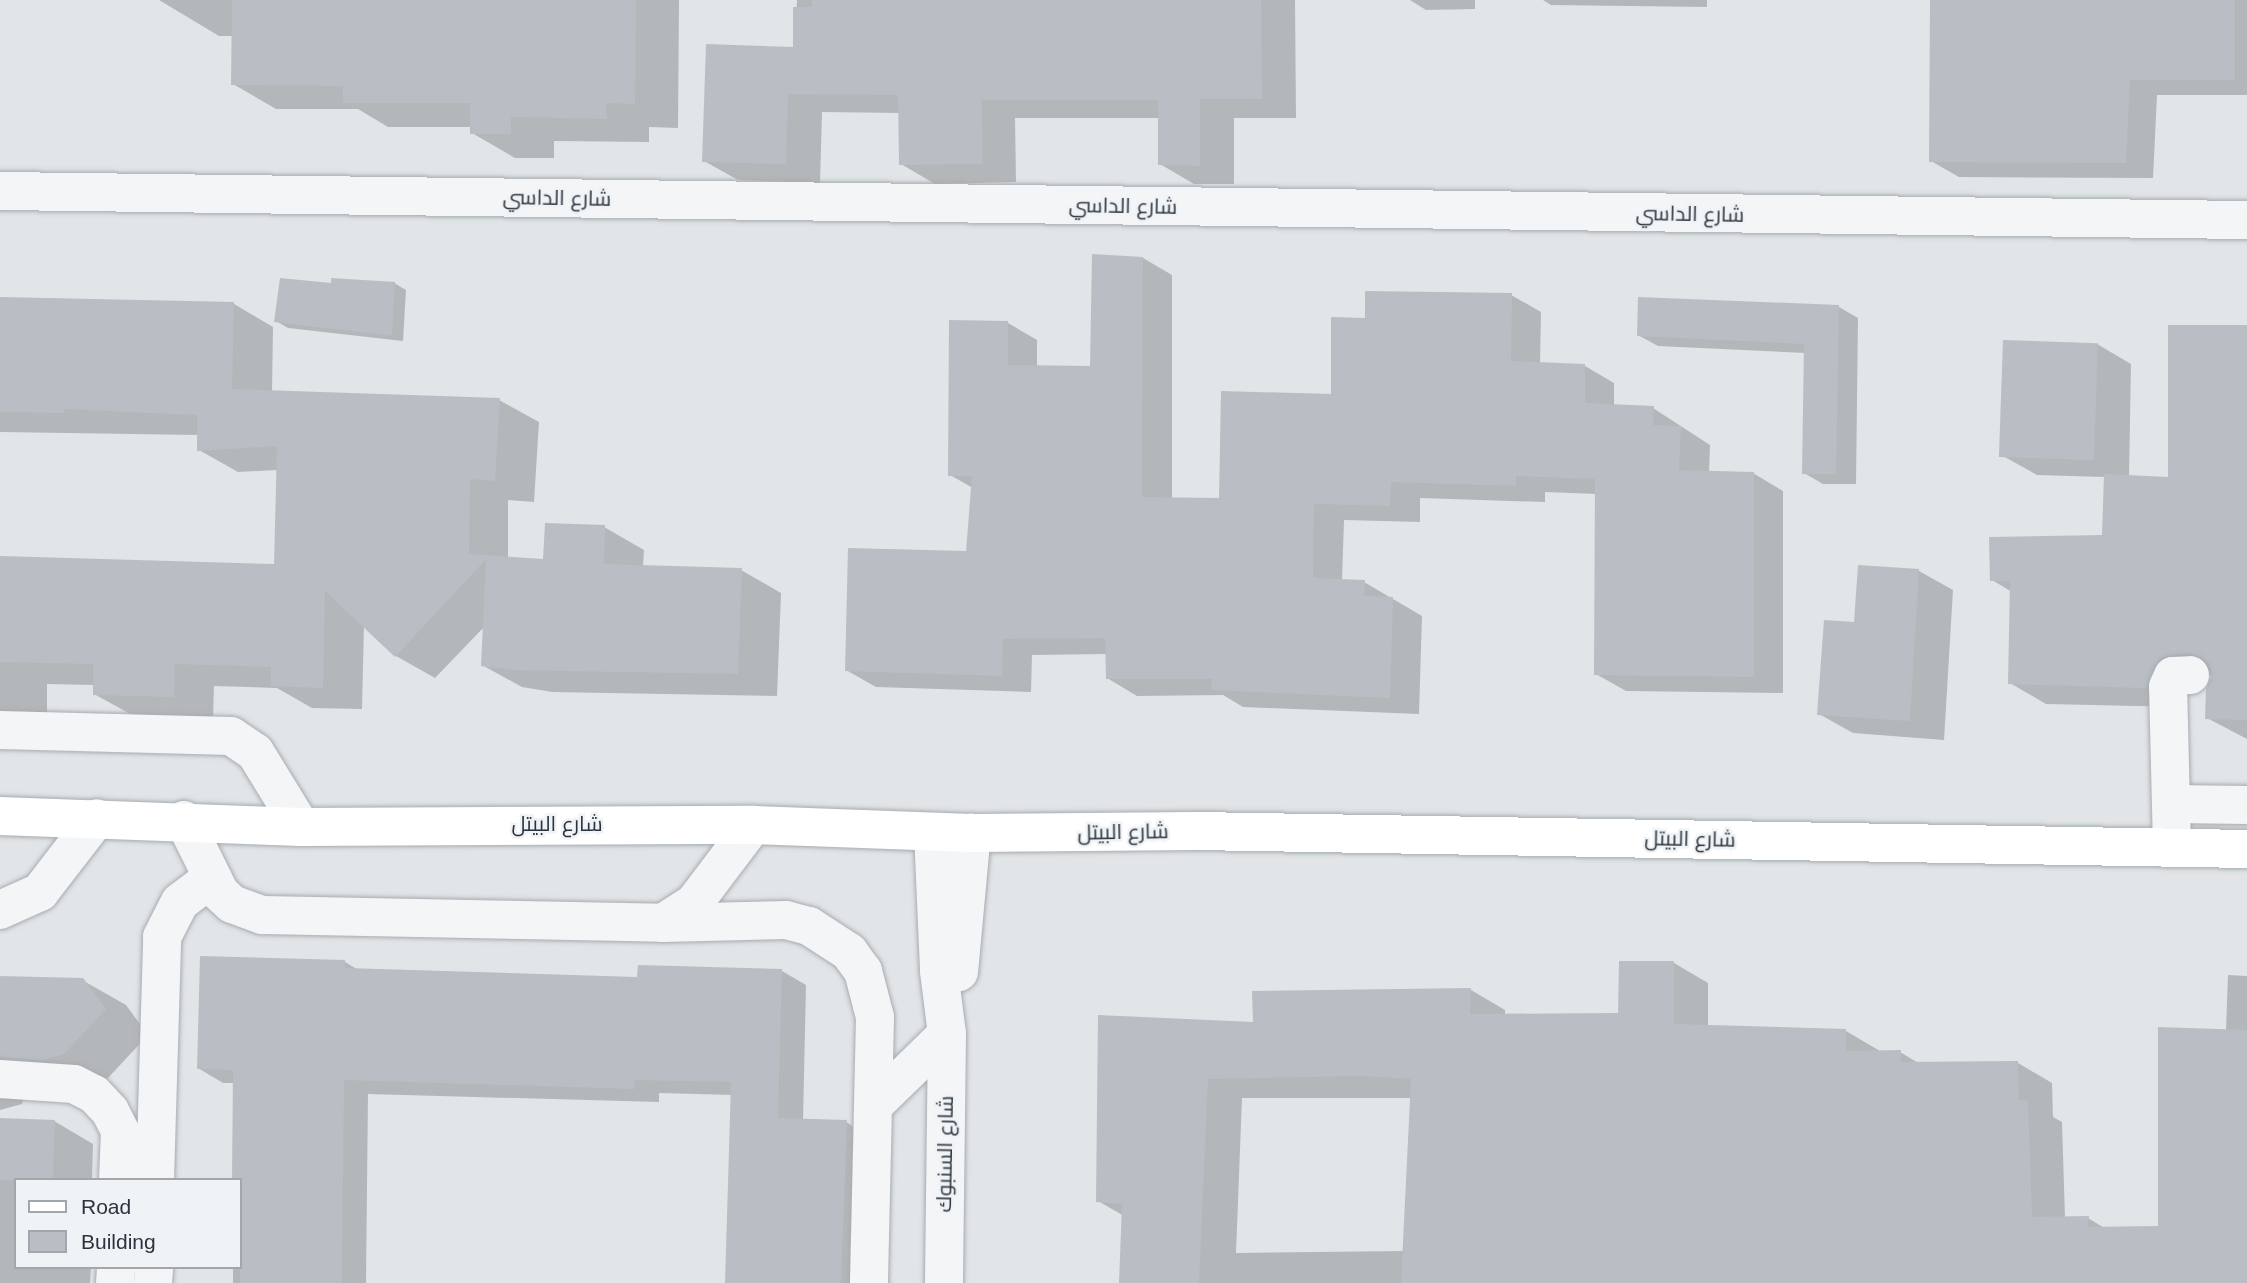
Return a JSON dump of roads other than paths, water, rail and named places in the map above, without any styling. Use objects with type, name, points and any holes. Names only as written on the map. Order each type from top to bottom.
[{"type":"street","name":"شارع الداسي","points":[[0,191],[2247,220]]},
{"type":"street","points":[[2172,848],[2168,687],[2172,676],[2190,675]]},
{"type":"street","points":[[0,730],[231,736],[256,752],[301,827]]},
{"type":"street","points":[[2172,804],[2247,805]]},
{"type":"street","name":"شارع البيتل","points":[[0,816],[184,820],[301,827],[753,825],[972,833],[1196,831],[2247,849]]},
{"type":"street","points":[[0,910],[40,892],[97,818]]},
{"type":"street","points":[[184,820],[211,879],[232,904],[263,915],[663,923],[786,920],[810,926],[849,952],[872,993],[873,1106],[869,1283]]},
{"type":"street","points":[[663,923],[694,903],[753,825]]},
{"type":"street","name":"شارع السنبوك","points":[[933,832],[939,971],[947,1030],[944,1283]]},
{"type":"street","name":"شارع السنبوك","points":[[947,1030],[957,981],[972,833]]},
{"type":"street","points":[[155,1178],[162,937],[180,902],[211,879]]},
{"type":"street","points":[[873,1106],[947,1030]]},
{"type":"street","points":[[0,1079],[74,1084],[94,1094],[110,1111],[120,1131],[118,1178]]}]
